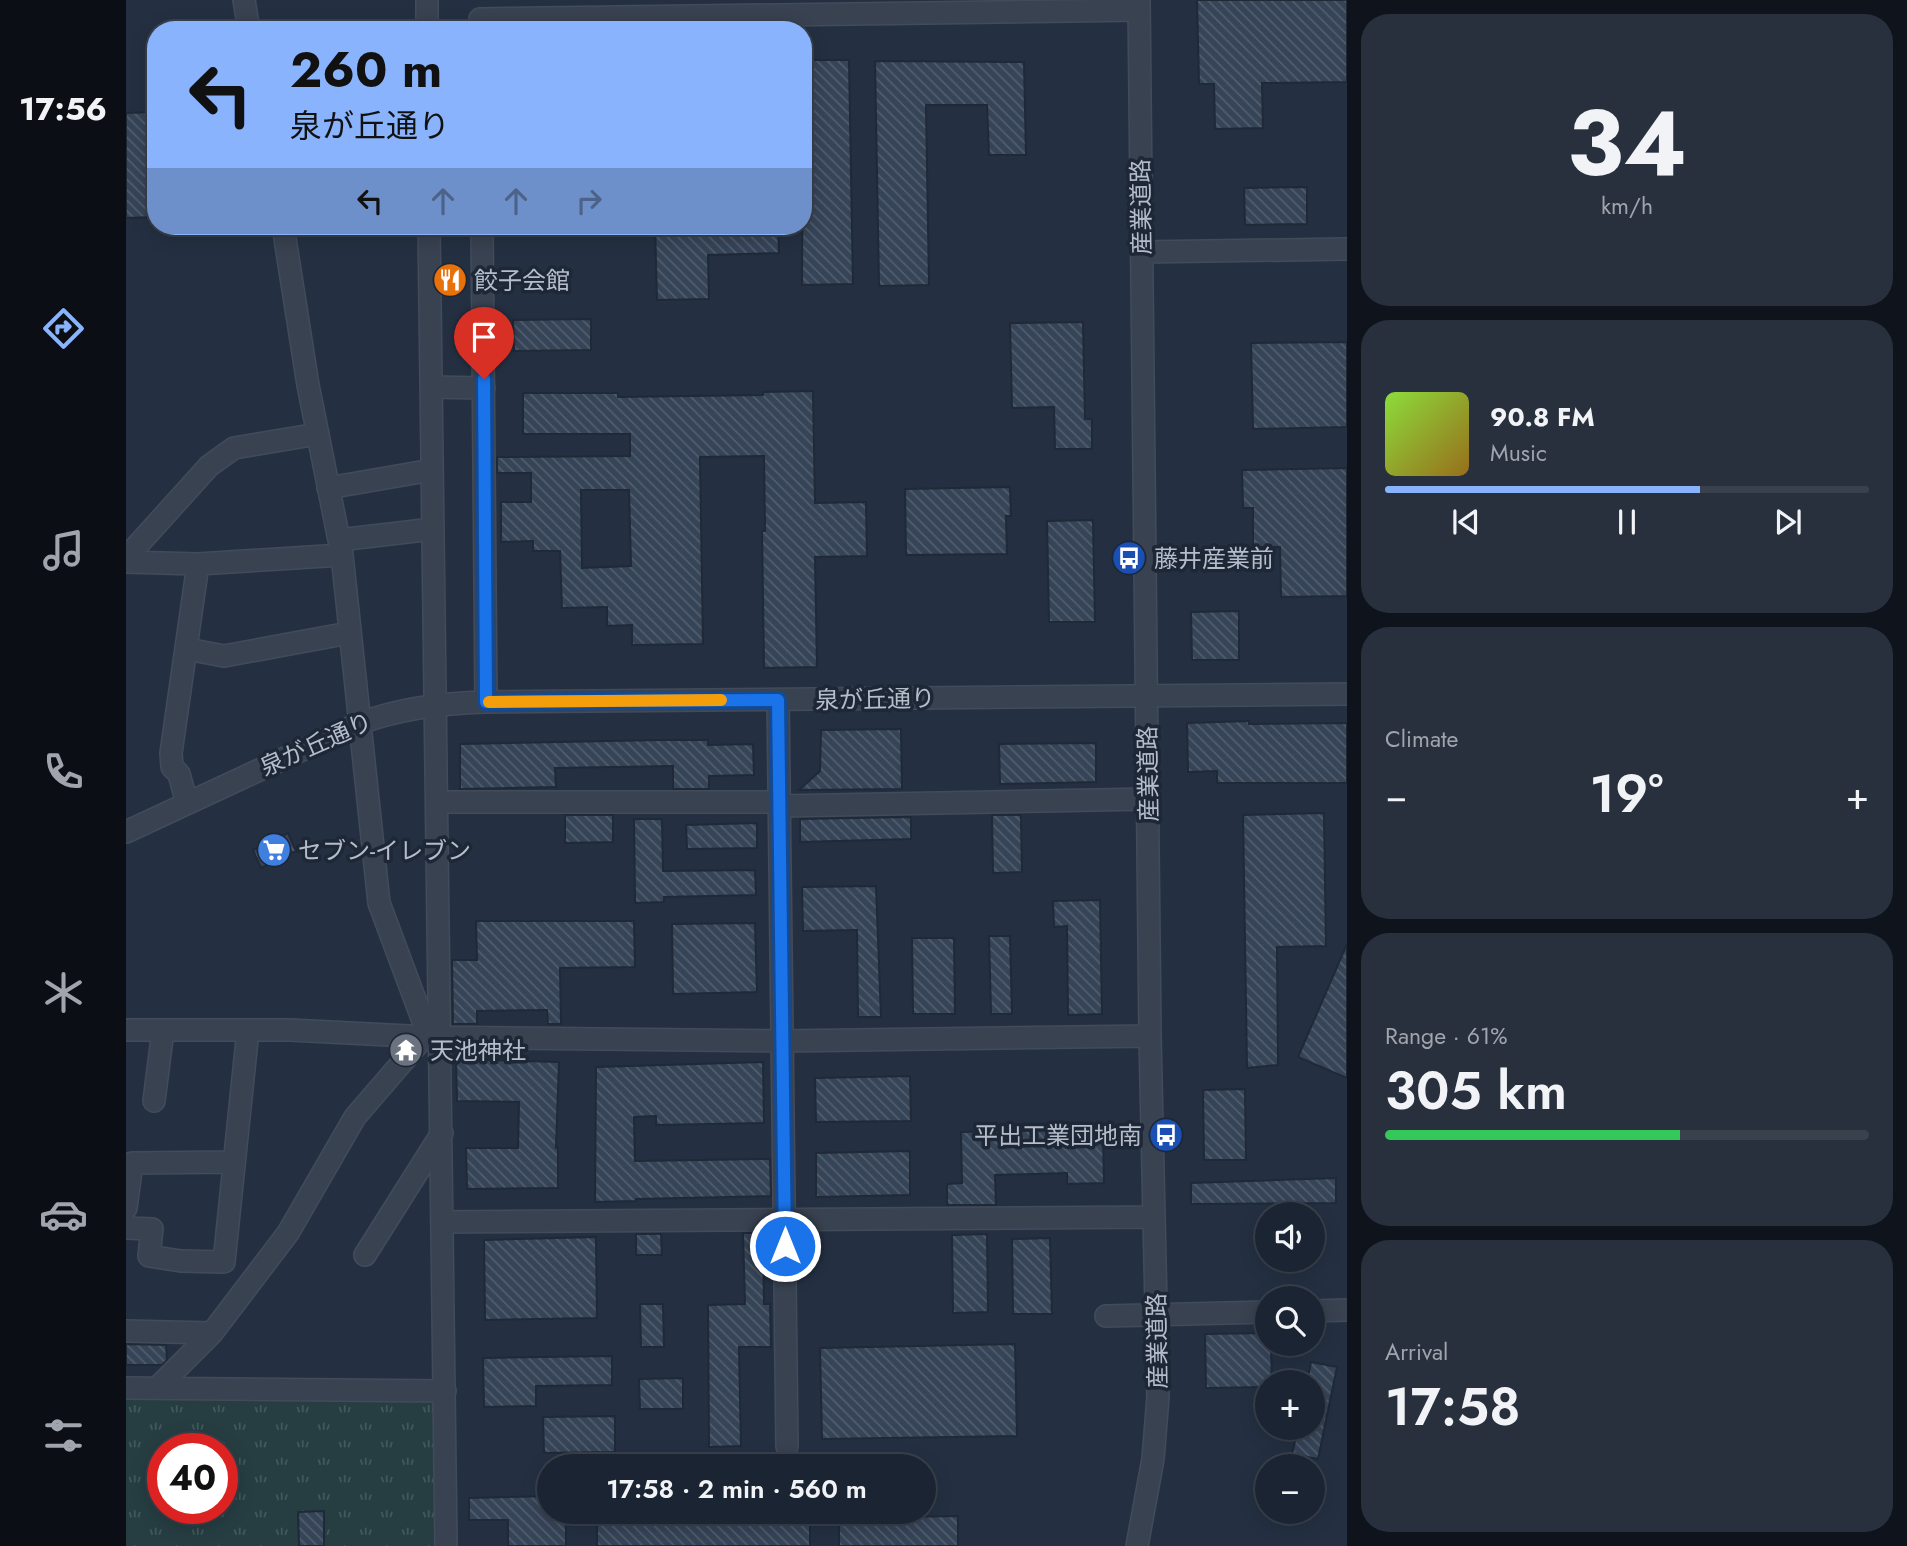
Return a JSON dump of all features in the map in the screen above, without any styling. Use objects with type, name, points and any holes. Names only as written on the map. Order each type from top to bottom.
[{"type":"street","points":[[244,0],[248,21]]},
{"type":"street","points":[[426,0],[427,21]]},
{"type":"street","points":[[480,16],[729,8],[1139,5]]},
{"type":"street","name":"産業道路","points":[[1137,1546],[1150,1482],[1156,1428],[1139,5]]},
{"type":"street","points":[[284,235],[308,385],[340,547],[379,903],[431,1037]]},
{"type":"street","points":[[429,235],[437,802],[431,1037],[442,1133],[446,1546]]},
{"type":"street","points":[[482,235],[486,702]]},
{"type":"street","points":[[1142,252],[1347,249]]},
{"type":"street","points":[[431,387],[484,388]]},
{"type":"street","points":[[126,560],[209,466],[234,448],[318,434]]},
{"type":"street","points":[[328,488],[432,470]]},
{"type":"street","points":[[126,560],[198,564],[340,547],[433,529]]},
{"type":"street","points":[[187,803],[179,774],[172,766],[171,753],[198,564]]},
{"type":"street","points":[[187,649],[224,656],[349,634]]},
{"type":"street","name":"泉が丘通り","points":[[126,832],[358,724],[381,715],[435,705],[486,702],[1347,694]]},
{"type":"street","points":[[778,700],[787,1446]]},
{"type":"street","points":[[437,802],[780,804],[1149,799]]},
{"type":"street","points":[[126,1030],[784,1041],[1150,1036]]},
{"type":"street","points":[[155,1101],[163,1030]]},
{"type":"street","points":[[224,1262],[248,1030]]},
{"type":"street","points":[[157,1388],[212,1333],[288,1233],[355,1117],[431,1037]]},
{"type":"street","points":[[365,1255],[442,1133]]},
{"type":"street","points":[[126,1208],[132,1163],[234,1162]]},
{"type":"street","points":[[443,1222],[1154,1217]]},
{"type":"street","points":[[126,1225],[127,1228],[152,1228],[149,1256],[181,1261],[264,1265]]},
{"type":"street","points":[[1325,1311],[1347,1310]]},
{"type":"street","points":[[1106,1316],[1255,1312]]},
{"type":"street","points":[[126,1331],[212,1333]]},
{"type":"street","points":[[126,1388],[445,1391]]},
{"type":"green space","points":[[126,1393],[439,1395],[441,1546],[126,1546]]},
{"type":"building","points":[[1197,0],[1347,0],[1347,82],[1262,83],[1263,128],[1215,129],[1214,84],[1199,84]]},
{"type":"building","points":[[812,60],[849,60],[853,284],[802,285],[802,235],[812,235]]},
{"type":"building","points":[[875,61],[1024,62],[1026,155],[989,155],[987,105],[926,105],[929,285],[879,286]]},
{"type":"building","points":[[147,112],[147,217],[126,218],[126,113]]},
{"type":"building","points":[[1307,187],[1307,224],[1245,225],[1244,188]]},
{"type":"building","points":[[655,235],[778,235],[779,253],[708,255],[709,299],[657,300]]},
{"type":"building","name":"餃子会館","points":[[443,271],[463,272],[464,289],[443,288]]},
{"type":"building","points":[[591,319],[591,350],[514,351],[513,320]]},
{"type":"building","points":[[1083,322],[1085,419],[1092,419],[1092,449],[1055,449],[1054,407],[1012,408],[1010,323]]},
{"type":"building","points":[[1347,342],[1347,427],[1253,429],[1251,343]]},
{"type":"building","points":[[813,391],[815,503],[866,502],[867,556],[815,557],[817,667],[764,668],[764,456],[700,457],[703,644],[632,645],[632,625],[607,626],[607,607],[562,608],[560,551],[533,551],[533,541],[501,542],[501,502],[531,502],[531,473],[497,473],[497,457],[630,456],[630,434],[523,434],[523,393],[618,393],[618,397],[763,395],[763,392]],"holes":[[[581,490],[629,490],[631,566],[582,568]]]},
{"type":"building","points":[[1347,468],[1347,596],[1281,597],[1280,547],[1253,547],[1253,508],[1243,508],[1242,470]]},
{"type":"building","points":[[1010,487],[1011,516],[1006,516],[1007,554],[906,555],[905,489]]},
{"type":"building","points":[[1093,520],[1095,622],[1049,622],[1047,521]]},
{"type":"building","points":[[1239,611],[1239,660],[1192,660],[1191,612]]},
{"type":"building","points":[[1249,721],[1249,724],[1347,723],[1347,783],[1217,783],[1217,771],[1188,772],[1187,723]]},
{"type":"building","points":[[901,729],[902,789],[799,790],[820,771],[821,730]]},
{"type":"building","points":[[708,740],[708,745],[753,744],[754,775],[709,776],[709,789],[673,789],[673,766],[555,768],[556,787],[460,789],[460,744]]},
{"type":"building","points":[[1096,743],[1096,782],[1000,784],[999,744]]},
{"type":"building","points":[[1324,813],[1326,946],[1277,947],[1278,1065],[1247,1068],[1243,815]]},
{"type":"building","points":[[565,815],[613,815],[613,842],[565,843]]},
{"type":"building","points":[[992,815],[1021,815],[1022,872],[993,873]]},
{"type":"building","points":[[911,817],[911,839],[800,842],[800,819]]},
{"type":"building","points":[[634,819],[662,819],[663,871],[755,870],[756,895],[664,897],[664,902],[635,903]]},
{"type":"building","points":[[757,823],[757,848],[687,849],[686,825]]},
{"type":"building","name":"セブン-イレブン","points":[[288,833],[296,851],[261,868],[253,850]]},
{"type":"building","points":[[876,886],[881,1017],[858,1017],[857,930],[803,931],[802,887]]},
{"type":"building","points":[[1100,900],[1102,1014],[1068,1015],[1067,926],[1054,927],[1053,901]]},
{"type":"building","points":[[476,921],[634,921],[635,967],[560,968],[561,1024],[548,1024],[547,1010],[477,1011],[477,1024],[453,1024],[452,960],[477,960]]},
{"type":"building","points":[[755,923],[757,992],[673,994],[672,924]]},
{"type":"building","points":[[989,936],[1010,936],[1012,1014],[991,1014]]},
{"type":"building","points":[[912,938],[954,938],[955,1014],[913,1014]]},
{"type":"building","points":[[1347,944],[1347,1078],[1298,1057]]},
{"type":"building","points":[[456,1059],[559,1062],[556,1148],[558,1188],[467,1189],[466,1148],[518,1148],[519,1102],[457,1101]]},
{"type":"building","points":[[763,1062],[764,1123],[656,1125],[656,1116],[634,1117],[635,1161],[770,1159],[771,1196],[595,1202],[596,1067]]},
{"type":"building","points":[[910,1076],[911,1121],[816,1122],[815,1078]]},
{"type":"building","points":[[1245,1089],[1246,1160],[1204,1160],[1203,1090]]},
{"type":"building","points":[[1054,1130],[1054,1135],[1103,1134],[1104,1183],[1067,1184],[1067,1173],[995,1175],[996,1205],[947,1205],[947,1184],[962,1183],[961,1132]]},
{"type":"building","points":[[910,1151],[910,1195],[816,1197],[816,1153]]},
{"type":"building","points":[[1336,1178],[1336,1203],[1191,1204],[1191,1183]]},
{"type":"building","points":[[743,1233],[763,1233],[764,1304],[770,1304],[771,1347],[739,1347],[741,1446],[709,1447],[708,1305],[745,1304]]},
{"type":"building","points":[[636,1234],[661,1234],[662,1255],[636,1255]]},
{"type":"building","points":[[987,1234],[988,1312],[953,1313],[952,1235]]},
{"type":"building","points":[[596,1237],[597,1318],[485,1320],[484,1240]]},
{"type":"building","points":[[1050,1238],[1052,1314],[1013,1314],[1012,1239]]},
{"type":"building","points":[[640,1304],[663,1304],[664,1347],[641,1347]]},
{"type":"building","points":[[1255,1333],[1255,1356],[1271,1356],[1272,1370],[1255,1370],[1255,1387],[1206,1388],[1205,1334]]},
{"type":"building","points":[[126,1344],[166,1345],[167,1360],[162,1365],[126,1365]]},
{"type":"building","points":[[1015,1344],[1017,1436],[822,1439],[820,1348]]},
{"type":"building","points":[[612,1356],[612,1385],[536,1386],[536,1406],[484,1407],[483,1358]]},
{"type":"building","points":[[1311,1362],[1337,1367],[1325,1425],[1325,1370],[1309,1370]]},
{"type":"building","points":[[683,1378],[683,1409],[640,1409],[639,1379]]},
{"type":"building","points":[[615,1416],[615,1452],[544,1453],[543,1417]]},
{"type":"building","points":[[1295,1440],[1322,1440],[1319,1454],[1292,1454]]},
{"type":"building","points":[[537,1496],[537,1524],[566,1524],[566,1546],[508,1546],[508,1520],[469,1520],[469,1498]]},
{"type":"building","points":[[324,1511],[324,1546],[299,1546],[298,1512]]},
{"type":"building","points":[[936,1516],[958,1516],[958,1546],[839,1546],[839,1524],[936,1524]]},
{"type":"building","points":[[597,1524],[810,1524],[810,1546],[597,1546]]},
{"type":"slow traffic","points":[[489,702],[721,700]]},
{"type":"place","name":"餃子会館","points":[[450,280]]},
{"type":"place","name":"藤井産業前","points":[[1129,558]]},
{"type":"place","name":"セブン-イレブン","points":[[274,850]]},
{"type":"place","name":"天池神社","points":[[406,1050]]},
{"type":"place","name":"平出工業団地南","points":[[1166,1135]]},
{"type":"route","points":[[484,379],[486,702],[778,700],[785,1246]]}]
